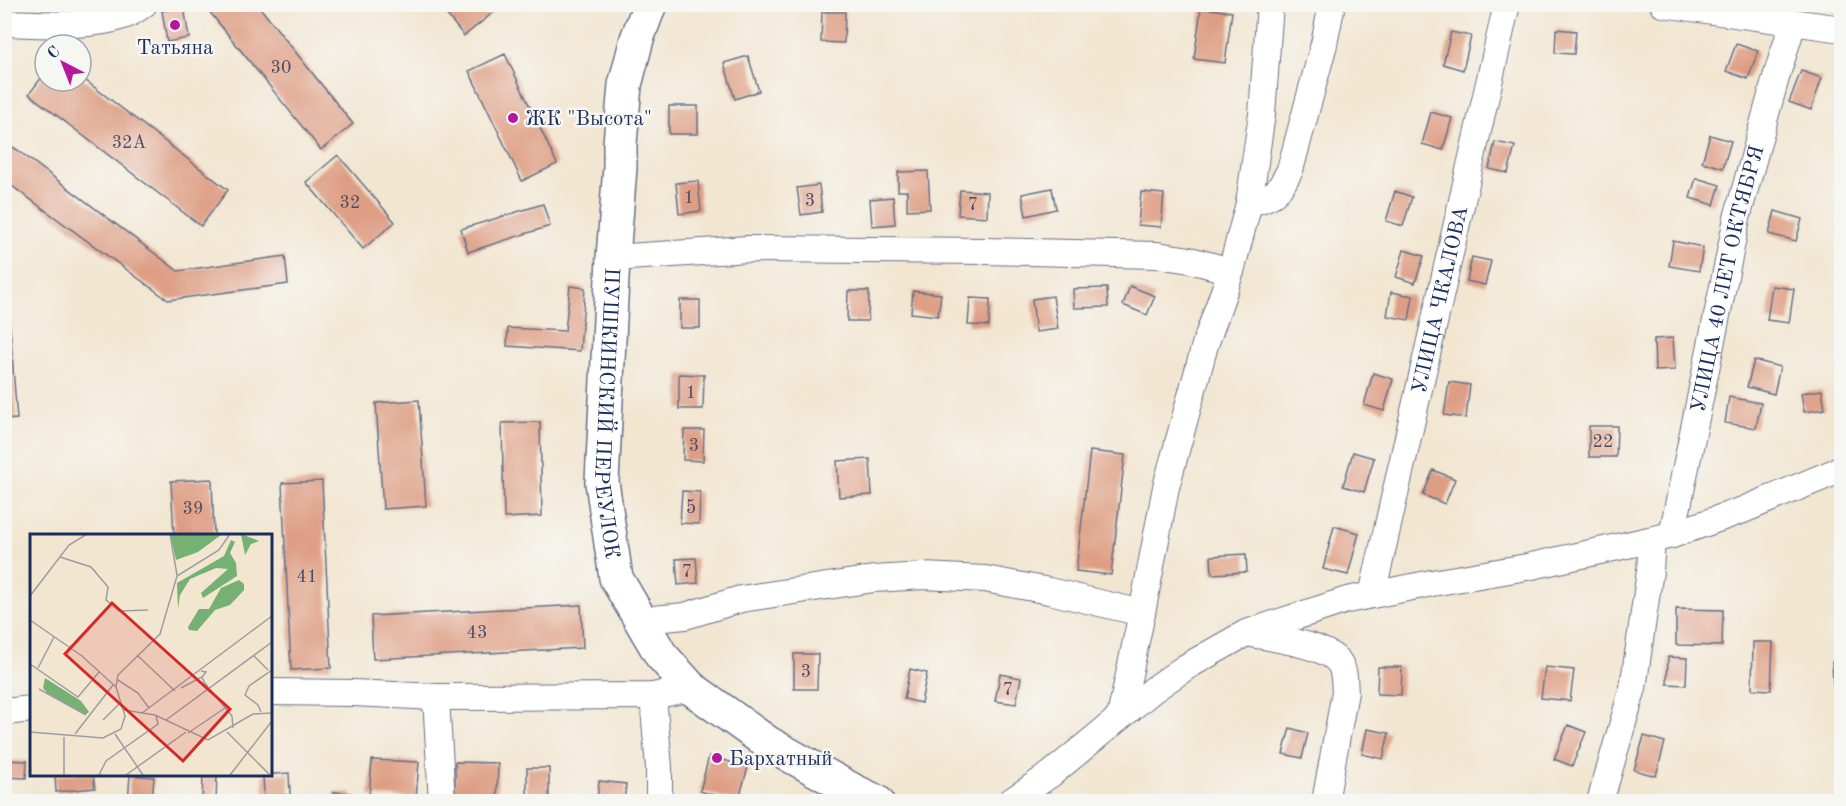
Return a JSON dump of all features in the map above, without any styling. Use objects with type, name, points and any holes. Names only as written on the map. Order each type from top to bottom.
[{"type":"main road","name":"ПУШКИНСКИЙ ПЕРЕУЛОК","points":[[650,4],[637,39],[625,85],[613,258],[602,482],[616,578],[643,620],[661,655],[681,678]]},
{"type":"main road","points":[[681,678],[768,742],[862,798]]},
{"type":"street","points":[[4,23],[57,25],[91,22],[124,16],[144,4]]},
{"type":"street","points":[[1120,717],[1166,487],[1205,345],[1231,271],[1249,203],[1262,114],[1270,4]]},
{"type":"street","points":[[1249,203],[1269,199],[1281,188],[1290,170],[1324,44],[1332,4]]},
{"type":"street","name":"УЛИЦА ЧКАЛОВА","points":[[1372,595],[1507,4]]},
{"type":"street","points":[[1663,4],[1842,29]]},
{"type":"street","name":"УЛИЦА 40 ЛЕТ ОКТЯБРЯ","points":[[1600,801],[1633,688],[1650,571],[1662,537],[1737,218],[1793,23]]},
{"type":"street","points":[[613,258],[748,249],[987,251],[1157,255],[1231,271]]},
{"type":"street","points":[[1010,801],[1050,774],[1153,690],[1186,667],[1246,633],[1347,600],[1527,567],[1662,537],[1743,510],[1842,469]]},
{"type":"street","points":[[643,620],[685,616],[741,599],[873,579],[923,576],[985,579],[1049,591],[1142,613]]},
{"type":"street","points":[[1246,633],[1320,649],[1334,657],[1340,664],[1344,675],[1345,692],[1325,801]]},
{"type":"street","points":[[272,692],[436,697],[653,696],[681,678]]},
{"type":"street","points":[[653,696],[659,768],[658,801]]},
{"type":"street","points":[[436,697],[442,801]]},
{"type":"street","points":[[4,712],[30,709]]},
{"type":"building","points":[[218,4],[257,4],[353,124],[321,150],[209,11]]},
{"type":"building","points":[[438,4],[490,4],[495,11],[464,36]]},
{"type":"building","name":"Татьяна","points":[[184,7],[189,38],[167,42],[162,11]]},
{"type":"building","points":[[1201,8],[1232,12],[1225,63],[1194,59]]},
{"type":"building","points":[[822,12],[845,12],[844,43],[821,42]]},
{"type":"building","points":[[1556,29],[1576,31],[1574,54],[1555,53]]},
{"type":"building","points":[[1451,32],[1471,36],[1463,70],[1443,64]]},
{"type":"building","points":[[1736,44],[1758,51],[1748,79],[1726,71]]},
{"type":"building","name":"ЖК \"Высота\"","points":[[505,54],[557,164],[522,181],[469,71]]},
{"type":"building","points":[[748,56],[759,91],[735,99],[724,63]]},
{"type":"building","points":[[1801,71],[1822,78],[1811,110],[1789,102]]},
{"type":"building","points":[[93,86],[228,190],[201,226],[29,94],[33,89],[33,93],[93,93]]},
{"type":"building","points":[[669,106],[698,106],[698,134],[669,134]]},
{"type":"building","points":[[1431,112],[1452,118],[1443,150],[1422,144]]},
{"type":"building","points":[[1710,135],[1731,141],[1723,168],[1702,162]]},
{"type":"building","points":[[1495,142],[1515,146],[1508,173],[1489,169]]},
{"type":"building","points":[[4,143],[16,149],[178,271],[285,256],[288,284],[168,300],[4,180]]},
{"type":"building","points":[[338,155],[395,222],[363,249],[306,182]]},
{"type":"building","points":[[928,171],[930,209],[907,210],[907,191],[898,191],[898,172]]},
{"type":"building","points":[[1696,178],[1720,185],[1714,205],[1690,198]]},
{"type":"building","points":[[698,181],[701,211],[679,214],[676,183]]},
{"type":"building","points":[[819,185],[822,212],[801,215],[797,188]]},
{"type":"building","points":[[1052,188],[1056,209],[1026,216],[1022,194]]},
{"type":"building","points":[[960,190],[988,192],[987,217],[958,215]]},
{"type":"building","points":[[1395,191],[1412,197],[1403,226],[1386,221]]},
{"type":"building","points":[[1141,192],[1164,194],[1161,227],[1138,225]]},
{"type":"building","points":[[893,197],[895,224],[872,226],[870,199]]},
{"type":"building","points":[[543,204],[550,226],[468,252],[461,229]]},
{"type":"building","points":[[1775,211],[1802,219],[1796,241],[1769,234]]},
{"type":"building","points":[[1842,217],[1842,236],[1840,236],[1838,218]]},
{"type":"building","points":[[1673,241],[1703,247],[1699,271],[1669,266]]},
{"type":"building","points":[[1404,250],[1424,256],[1415,283],[1396,277]]},
{"type":"building","points":[[1472,257],[1491,261],[1485,285],[1467,281]]},
{"type":"building","points":[[4,277],[6,277],[17,419],[4,420]]},
{"type":"building","points":[[570,286],[585,288],[580,351],[507,346],[508,328],[565,331]]},
{"type":"building","points":[[1130,286],[1155,296],[1147,315],[1123,305]]},
{"type":"building","points":[[1772,286],[1794,289],[1789,323],[1767,320]]},
{"type":"building","points":[[1107,288],[1108,307],[1074,308],[1073,289]]},
{"type":"building","points":[[848,291],[869,291],[868,321],[847,321]]},
{"type":"building","points":[[913,291],[941,294],[938,316],[911,313]]},
{"type":"building","points":[[1391,292],[1413,296],[1409,320],[1387,316]]},
{"type":"building","points":[[1053,296],[1058,329],[1036,332],[1032,299]]},
{"type":"building","points":[[970,298],[990,299],[989,326],[968,325]]},
{"type":"building","points":[[680,300],[700,300],[700,328],[680,328]]},
{"type":"building","points":[[1673,338],[1675,370],[1655,371],[1654,339]]},
{"type":"building","points":[[1754,360],[1780,367],[1774,394],[1747,387]]},
{"type":"building","points":[[1373,373],[1393,379],[1384,411],[1364,405]]},
{"type":"building","points":[[679,374],[704,375],[703,409],[679,409]]},
{"type":"building","points":[[1449,382],[1470,385],[1466,418],[1444,415]]},
{"type":"building","points":[[1822,390],[1825,409],[1804,412],[1801,393]]},
{"type":"building","points":[[1729,397],[1761,403],[1756,428],[1725,423]]},
{"type":"building","points":[[419,400],[426,506],[383,509],[376,403]]},
{"type":"building","points":[[540,422],[542,516],[504,518],[502,423]]},
{"type":"building","points":[[1589,426],[1617,426],[1616,457],[1589,457]]},
{"type":"building","points":[[684,430],[704,430],[703,461],[683,460]]},
{"type":"building","points":[[1090,451],[1125,455],[1111,575],[1076,571]]},
{"type":"building","points":[[1353,452],[1374,458],[1364,492],[1343,486]]},
{"type":"building","points":[[870,459],[872,495],[839,497],[837,461]]},
{"type":"building","points":[[1433,470],[1455,479],[1445,504],[1423,495]]},
{"type":"building","points":[[212,479],[214,534],[174,534],[171,481]]},
{"type":"building","points":[[322,481],[331,668],[291,670],[282,483]]},
{"type":"building","points":[[682,491],[700,492],[699,524],[680,523]]},
{"type":"building","points":[[1334,526],[1359,533],[1348,575],[1323,569]]},
{"type":"building","points":[[1246,554],[1247,572],[1212,574],[1211,556]]},
{"type":"building","points":[[696,558],[698,583],[678,585],[676,559]]},
{"type":"building","points":[[581,605],[583,648],[373,659],[371,616]]},
{"type":"building","points":[[1676,609],[1723,610],[1722,646],[1676,645]]},
{"type":"building","points":[[1753,642],[1773,642],[1771,690],[1752,689]]},
{"type":"building","points":[[794,654],[818,654],[817,689],[794,689]]},
{"type":"building","points":[[1668,657],[1687,658],[1686,685],[1667,684]]},
{"type":"building","points":[[1832,662],[1842,662],[1842,685],[1833,685]]},
{"type":"building","points":[[1378,667],[1402,667],[1401,695],[1377,694]]},
{"type":"building","points":[[1545,667],[1574,670],[1570,701],[1541,698]]},
{"type":"building","points":[[910,669],[927,673],[921,703],[904,699]]},
{"type":"building","points":[[1000,674],[1021,678],[1016,704],[995,701]]},
{"type":"building","points":[[1568,725],[1586,732],[1572,766],[1554,759]]},
{"type":"building","points":[[1290,728],[1308,733],[1302,758],[1283,754]]},
{"type":"building","points":[[1367,729],[1389,733],[1383,759],[1362,754]]},
{"type":"building","points":[[1644,736],[1665,742],[1656,776],[1634,770]]},
{"type":"building","points":[[709,756],[748,767],[738,802],[700,791]]},
{"type":"building","points":[[4,760],[27,761],[26,778],[4,777]]},
{"type":"building","points":[[372,760],[419,762],[416,798],[369,796]]},
{"type":"building","points":[[455,762],[498,763],[497,800],[455,799]]},
{"type":"building","points":[[527,768],[549,768],[549,802],[527,802]]},
{"type":"building","points":[[289,773],[290,795],[264,796],[263,776]]},
{"type":"building","points":[[55,776],[93,776],[95,788],[56,792]]},
{"type":"building","points":[[130,776],[154,777],[152,802],[128,802]]},
{"type":"building","points":[[203,776],[217,776],[216,802],[202,802]]},
{"type":"building","points":[[599,781],[626,784],[624,802],[597,802]]},
{"type":"building","points":[[334,792],[352,793],[352,802],[333,802]]},
{"type":"place","name":"Татьяна","points":[[175,25]]},
{"type":"place","name":"ЖК \"Высота\"","points":[[513,118]]},
{"type":"place","name":"Бархатный","points":[[717,758]]}]
